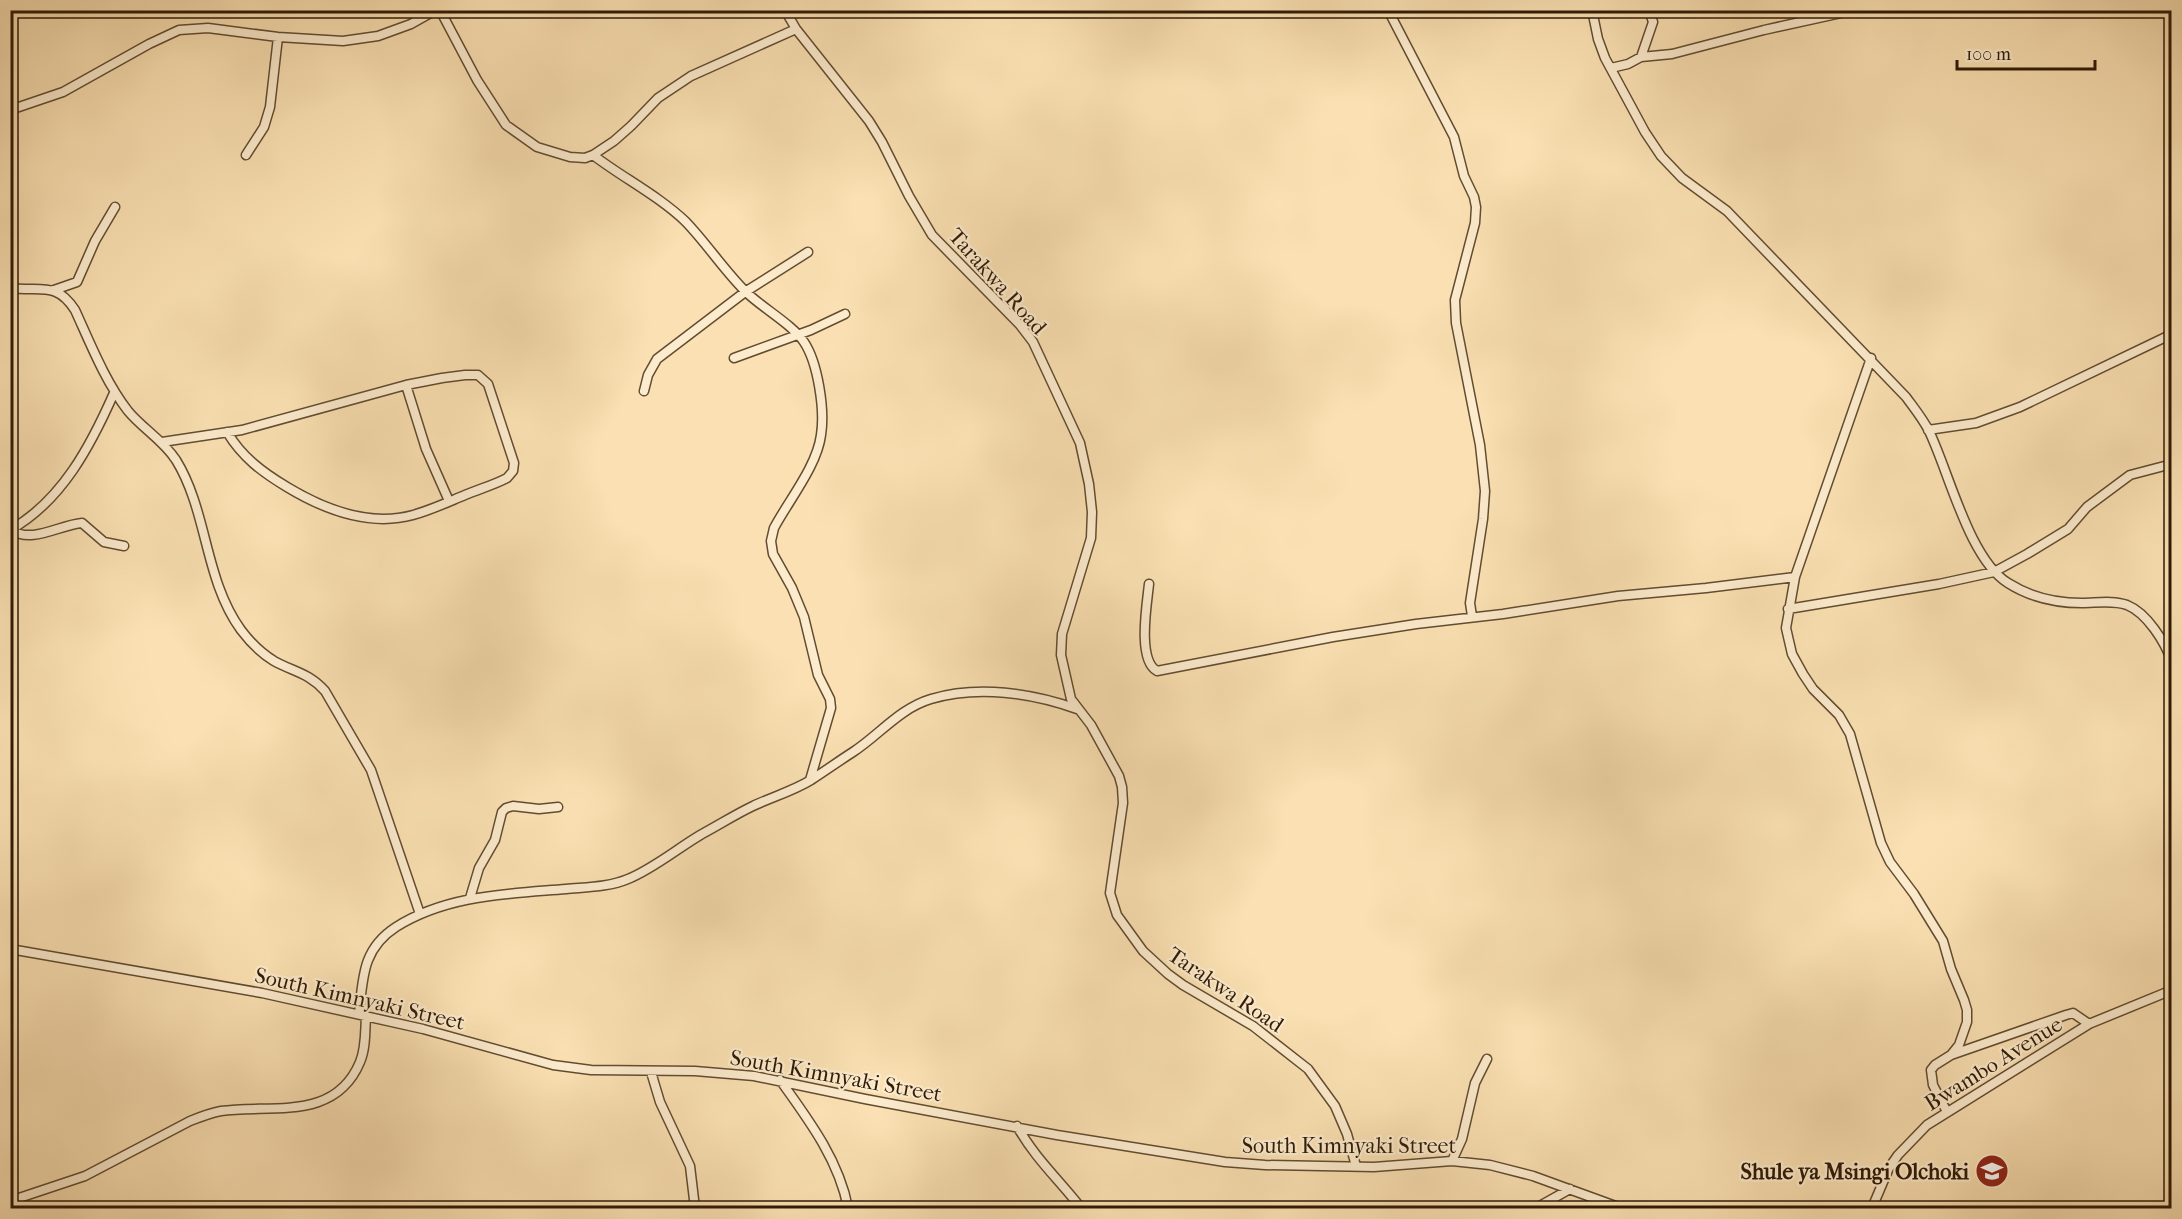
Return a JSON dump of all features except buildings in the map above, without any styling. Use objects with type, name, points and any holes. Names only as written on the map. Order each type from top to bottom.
[{"type":"street","points":[[10,110],[63,92],[179,30],[208,28],[278,37],[343,41],[369,38],[411,24],[438,10],[477,80],[506,125],[537,147],[570,157],[585,158],[614,141],[670,88],[691,76],[796,29]]},
{"type":"street","name":"Tarakwa Road","points":[[785,10],[796,29],[869,121],[932,235],[1020,325],[1033,342],[1080,443],[1089,484],[1092,538],[1062,634],[1061,655],[1067,687],[1077,708],[1091,725],[1119,776],[1122,787],[1123,803],[1110,893],[1117,915],[1143,951],[1168,974],[1253,1026],[1308,1069],[1335,1106],[1347,1134],[1356,1166]]},
{"type":"street","points":[[1388,10],[1454,137],[1464,176],[1476,207],[1475,223],[1455,300],[1456,323],[1480,445],[1484,479],[1483,519],[1470,603],[1472,616]]},
{"type":"street","points":[[1592,10],[1598,39],[1611,68],[1645,132],[1661,156],[1682,178],[1727,211],[1906,397],[1928,430],[1973,540],[1994,572],[2007,583],[2043,599],[2082,603],[2106,602],[2128,606],[2151,625],[2172,662]]},
{"type":"street","points":[[1641,57],[1653,22],[1649,10]]},
{"type":"street","points":[[1611,68],[1628,64],[1641,57],[1672,54],[1764,30],[1855,10]]},
{"type":"street","points":[[246,155],[264,127],[270,107],[278,37]]},
{"type":"street","points":[[593,155],[684,221],[746,292],[798,334],[809,352],[816,375],[822,421],[821,436],[814,457],[774,528],[771,541],[773,554],[792,588],[804,617],[818,675],[830,699],[831,708],[810,781]]},
{"type":"street","points":[[10,288],[54,290],[77,282],[95,241],[115,207]]},
{"type":"street","points":[[644,391],[648,375],[657,359],[746,292],[808,252]]},
{"type":"street","points":[[54,290],[68,299],[75,310],[114,393],[131,414],[162,442],[176,460],[187,483],[220,593],[230,612],[254,646],[275,662],[315,680],[325,691],[371,770],[420,914]]},
{"type":"street","points":[[734,358],[845,314]]},
{"type":"street","points":[[1928,430],[1976,423],[2020,407],[2172,334]]},
{"type":"street","points":[[1870,358],[1795,577],[1786,628],[1792,654],[1808,682],[1839,715],[1846,726],[1855,749],[1884,850],[1931,920],[1946,947],[1951,969],[1967,1011],[1963,1035],[1951,1055]]},
{"type":"street","points":[[162,442],[227,432],[406,385],[478,375],[488,384],[512,450],[514,463],[513,471],[507,478],[410,516],[364,519],[315,503],[258,469],[243,455],[227,432]]},
{"type":"street","points":[[406,385],[426,449],[449,501]]},
{"type":"street","points":[[114,393],[94,436],[54,497],[11,530],[19,535],[29,536],[82,523],[104,542],[124,546]]},
{"type":"street","points":[[1788,609],[1939,584],[1994,572],[2068,529],[2087,507],[2130,475],[2172,464]]},
{"type":"street","points":[[1149,584],[1145,641],[1149,663],[1157,671],[1341,636],[1472,616],[1503,614],[1618,596],[1795,577]]},
{"type":"street","points":[[10,1201],[85,1176],[205,1115],[234,1110],[286,1109],[307,1106],[322,1101],[345,1086],[361,1061],[364,971],[369,953],[379,940],[395,927],[420,914],[470,898],[598,886],[631,878],[752,806],[810,781],[864,745],[898,717],[929,699],[966,692],[998,693],[1035,696],[1077,708]]},
{"type":"street","points":[[470,898],[479,868],[495,840],[502,812],[513,806],[539,809],[558,807]]},
{"type":"street","name":"South Kimnyaki Street","points":[[10,949],[262,993],[423,1029],[553,1065],[581,1070],[728,1073],[780,1080],[865,1099],[1225,1162],[1374,1167],[1452,1161],[1513,1170],[1621,1209]]},
{"type":"street","name":"Bwambo Avenue","points":[[1872,1209],[1889,1168],[1898,1155],[1927,1125],[2089,1024],[2172,990]]},
{"type":"street","points":[[1947,1112],[1936,1095],[1930,1077],[1935,1065],[1951,1055],[2073,1013],[2089,1024]]},
{"type":"street","points":[[1452,1161],[1462,1139],[1475,1083],[1487,1059]]},
{"type":"street","points":[[651,1072],[660,1102],[690,1166],[695,1209]]},
{"type":"street","points":[[780,1080],[825,1147],[845,1191],[848,1209]]},
{"type":"street","points":[[1017,1126],[1035,1156],[1064,1186],[1081,1209]]},
{"type":"street","points":[[1536,1209],[1570,1189]]},
{"type":"place","name":"Shule ya Msingi Olchoki","points":[[1992,1171]]}]
